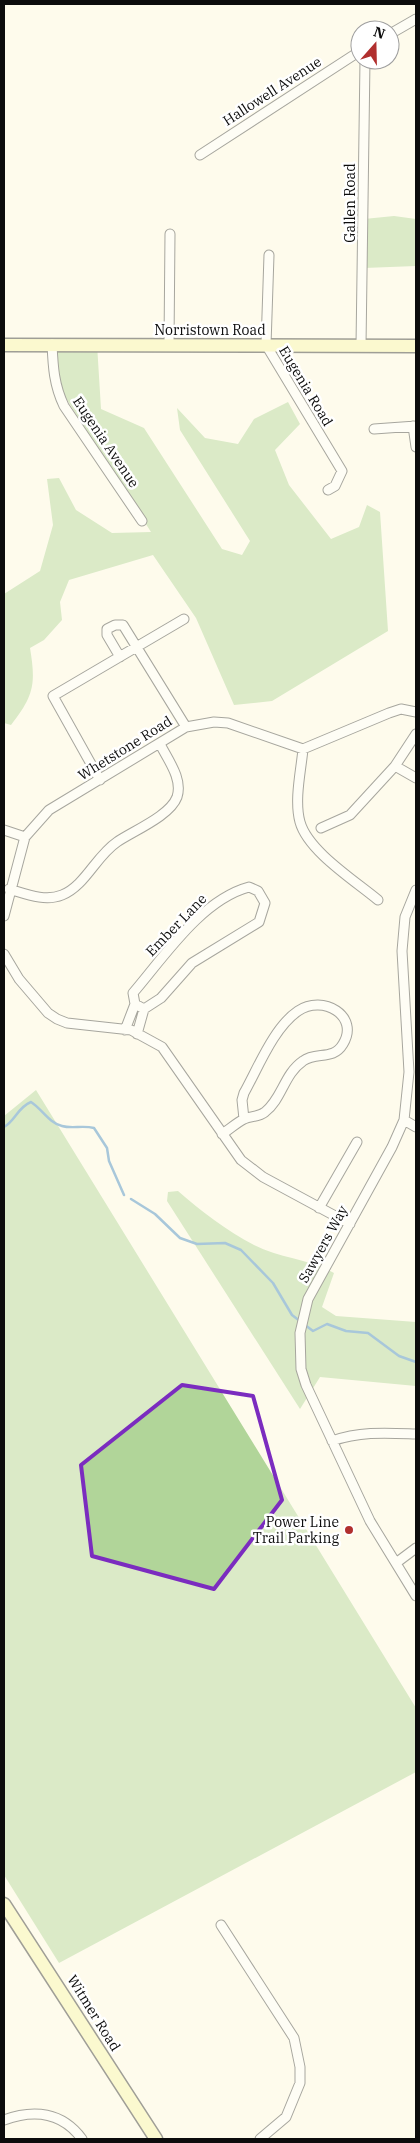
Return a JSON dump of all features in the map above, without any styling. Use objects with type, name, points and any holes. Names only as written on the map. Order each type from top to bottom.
[{"type":"main road","name":"Norristown Road","points":[[4,345],[416,346]]},
{"type":"main road","name":"Witmer Road","points":[[4,1904],[156,2139]]},
{"type":"street","points":[[400,28],[416,19]]},
{"type":"street","name":"Hallowell Avenue","points":[[200,155],[350,58]]},
{"type":"street","name":"Gallen Road","points":[[362,346],[365,70]]},
{"type":"street","points":[[169,344],[170,234]]},
{"type":"street","name":"Eugenia Road","points":[[269,255],[266,345],[342,471],[335,486],[328,490]]},
{"type":"street","name":"Eugenia Avenue","points":[[52,344],[54,375],[57,390],[64,406],[142,521]]},
{"type":"street","points":[[374,429],[415,426],[416,446]]},
{"type":"street","points":[[100,780],[53,696],[184,619]]},
{"type":"street","points":[[120,657],[107,635],[107,629],[115,625],[122,625],[186,727]]},
{"type":"street","points":[[378,900],[316,848],[304,831],[298,803],[302,748],[401,709],[416,712]]},
{"type":"street","name":"Whetstone Road","points":[[4,916],[25,837],[49,810],[186,727],[214,722],[228,723],[302,748]]},
{"type":"street","points":[[321,828],[350,815],[395,766],[416,734]]},
{"type":"street","points":[[10,889],[48,898],[60,896],[78,883],[116,843],[170,809],[177,797],[179,781],[160,744]]},
{"type":"street","points":[[395,766],[416,778]]},
{"type":"street","points":[[4,830],[25,837]]},
{"type":"street","name":"Ember Lane","points":[[126,1030],[135,1004],[133,993],[190,926],[215,903],[233,891],[249,888],[258,891],[265,904],[259,922],[192,963],[162,998],[144,1009]]},
{"type":"street","name":"Sawyers Way","points":[[416,890],[405,917],[402,951],[409,1072],[404,1120],[392,1147],[308,1299],[300,1333],[301,1369],[306,1385],[370,1521],[416,1596]]},
{"type":"street","points":[[4,954],[19,979],[48,1013],[57,1019],[67,1023],[126,1030],[162,1047],[177,1072],[196,1094],[241,1160],[263,1177],[350,1224]]},
{"type":"street","points":[[135,1004],[144,1009],[137,1034]]},
{"type":"street","points":[[222,1134],[244,1119],[266,1112],[292,1068],[307,1058],[329,1056],[343,1045],[347,1036],[348,1026],[335,1008],[324,1004],[312,1004],[298,1010],[285,1022],[244,1093],[242,1100],[244,1119]]},
{"type":"street","points":[[407,1024],[416,1023]]},
{"type":"street","points":[[404,1120],[416,1127]]},
{"type":"street","points":[[320,1208],[357,1142]]},
{"type":"street","points":[[332,1441],[352,1434],[369,1432],[416,1434]]},
{"type":"street","points":[[396,1563],[416,1548]]},
{"type":"street","points":[[221,1925],[294,2038],[300,2067],[300,2083],[286,2117],[260,2139]]},
{"type":"street","points":[[4,2120],[26,2114],[45,2114],[69,2125],[82,2139]]},
{"type":"highlighted area","points":[[182,1385],[253,1396],[282,1500],[214,1589],[92,1556],[81,1465]]},
{"type":"green space","points":[[394,216],[416,219],[416,266],[364,268],[364,219]]},
{"type":"green space","points":[[56,344],[97,344],[101,409],[144,428],[222,549],[242,555],[250,541],[180,430],[177,408],[205,438],[238,444],[254,419],[288,402],[300,424],[275,450],[289,485],[331,539],[359,527],[367,505],[380,512],[388,631],[272,701],[234,705],[196,618],[153,555],[69,580],[60,602],[62,620],[44,640],[30,648],[33,681],[25,706],[11,725],[4,723],[4,594],[40,571],[53,525],[47,479],[59,478],[76,510],[112,533],[151,532],[55,381]]},
{"type":"green space","points":[[36,1090],[416,1708],[416,1772],[59,1963],[4,1875],[4,1116]]},
{"type":"green space","points":[[178,1191],[214,1220],[254,1245],[334,1273],[322,1307],[336,1316],[416,1322],[416,1386],[320,1377],[300,1409],[167,1201],[168,1192]]},
{"type":"waterway","points":[[4,1127],[23,1107],[31,1102],[57,1124],[66,1127],[94,1128],[107,1148],[109,1161],[124,1195]]},
{"type":"waterway","points":[[131,1199],[155,1214],[180,1238],[197,1244],[225,1243],[241,1250],[273,1283],[292,1315],[313,1331],[327,1324],[346,1331],[368,1333],[399,1356],[416,1362]]},
{"type":"place","name":"Power Line Trail Parking","points":[[349,1530]]}]
